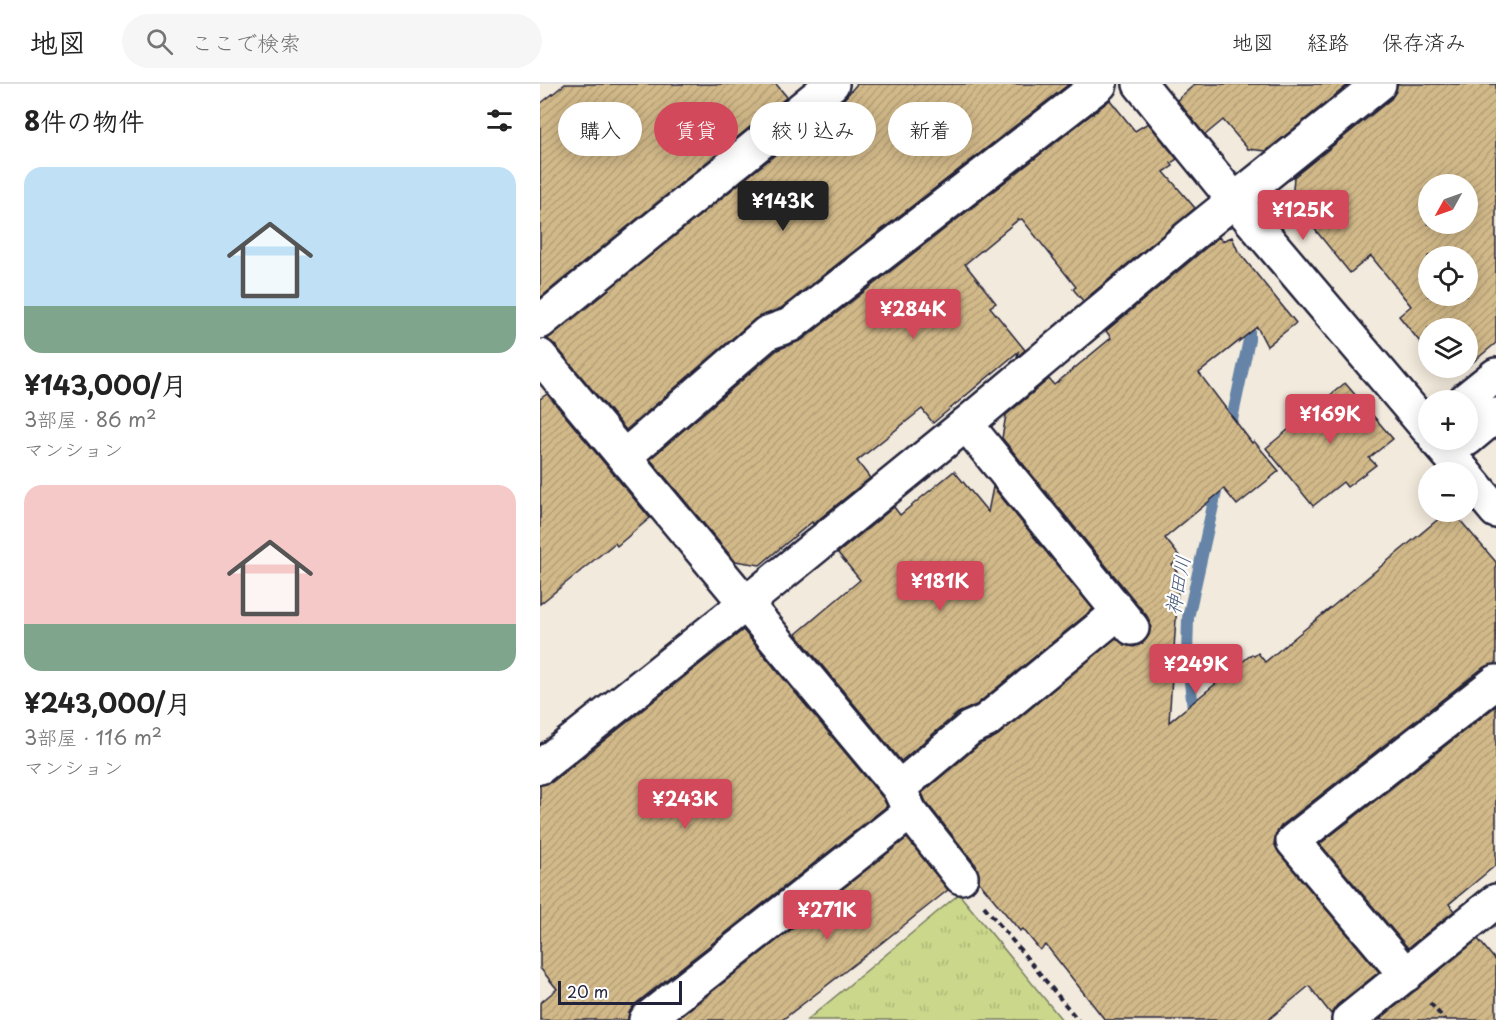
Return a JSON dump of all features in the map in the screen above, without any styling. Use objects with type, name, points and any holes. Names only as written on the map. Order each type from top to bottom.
[{"type":"street","points":[[540,322],[832,84]]},
{"type":"street","points":[[624,457],[767,333],[790,325],[1100,84]]},
{"type":"street","points":[[1140,84],[1235,201],[1418,409]]},
{"type":"street","points":[[540,767],[745,604],[966,424],[1190,236],[1379,84]]},
{"type":"street","points":[[540,356],[904,800],[961,877]]},
{"type":"street","points":[[1477,390],[1496,375]]},
{"type":"street","points":[[1478,430],[1496,415]]},
{"type":"street","points":[[646,1020],[904,800],[970,728],[986,721],[1126,620],[966,424]]},
{"type":"street","points":[[1454,450],[1496,511]]},
{"type":"street","points":[[1406,975],[1293,841],[1496,682]]},
{"type":"street","points":[[1349,1020],[1496,901]]},
{"type":"path","points":[[961,877],[1078,1020]]},
{"type":"green space","points":[[959,894],[1062,1020],[807,1020]]},
{"type":"building","points":[[565,84],[776,84],[787,97],[781,102],[750,102],[750,127],[738,137],[738,102],[654,102],[654,156],[714,156],[540,298],[540,104]]},
{"type":"building","points":[[857,84],[1069,84],[781,308],[755,319],[626,430],[554,344],[547,339],[773,156],[876,156],[876,102],[840,102]]},
{"type":"building","points":[[1193,84],[1349,84],[1266,151],[1248,149],[1223,120],[1205,135],[1177,100]]},
{"type":"building","points":[[1397,84],[1496,84],[1496,343],[1478,358],[1478,318],[1418,318],[1418,340],[1399,316],[1411,306],[1371,256],[1350,273],[1292,201],[1294,177],[1391,99]]},
{"type":"building","points":[[1110,100],[1135,131],[1148,123],[1177,159],[1171,163],[1173,166],[1164,172],[1195,208],[1083,301],[1073,289],[1076,287],[1022,219],[1018,220],[965,264],[996,303],[990,307],[1025,350],[1017,357],[1018,352],[933,423],[922,409],[857,461],[870,478],[760,565],[735,561],[650,459],[777,350],[802,340]]},
{"type":"building","points":[[1219,237],[1222,241],[1232,237],[1238,251],[1296,323],[1267,346],[1257,327],[1199,373],[1252,443],[1254,441],[1279,471],[1237,505],[1224,489],[1165,538],[1180,557],[1172,565],[1179,575],[1169,722],[1252,654],[1254,656],[1258,653],[1265,662],[1435,522],[1462,522],[1496,562],[1496,664],[1484,667],[1281,826],[1276,834],[1274,843],[1279,853],[1379,972],[1337,1005],[1331,1014],[1309,986],[1268,1020],[1105,1020],[1046,945],[1040,950],[1023,929],[1020,931],[979,882],[976,865],[926,802],[922,793],[980,744],[998,735],[1116,638],[1125,645],[1134,647],[1143,643],[1149,635],[1151,626],[1147,616],[1002,438],[1006,415],[1049,379],[1054,385],[1111,338],[1106,331]]},
{"type":"building","points":[[1345,383],[1393,439],[1369,458],[1376,465],[1347,487],[1343,482],[1313,506],[1266,448]]},
{"type":"building","points":[[547,394],[650,518],[617,546],[615,543],[540,604],[540,399]]},
{"type":"building","points":[[954,471],[988,512],[993,487],[1093,609],[976,705],[958,713],[901,761],[796,634],[860,580],[838,553],[894,507],[900,515]]},
{"type":"building","points":[[743,630],[883,798],[887,806],[634,1005],[628,1020],[540,1020],[540,1003],[557,989],[540,968],[540,785],[552,782]]},
{"type":"building","points":[[1496,706],[1496,865],[1449,904],[1454,911],[1408,948],[1320,844]]},
{"type":"building","points":[[907,838],[948,890],[874,949],[782,1020],[676,1020]]},
{"type":"building","points":[[1478,939],[1496,961],[1496,1020],[1379,1020]]},
{"type":"waterway","name":"神田川","points":[[1229,433],[1249,340],[1249,329],[1244,319]]},
{"type":"waterway","name":"神田川","points":[[1194,716],[1187,656],[1188,618],[1218,483]]}]
